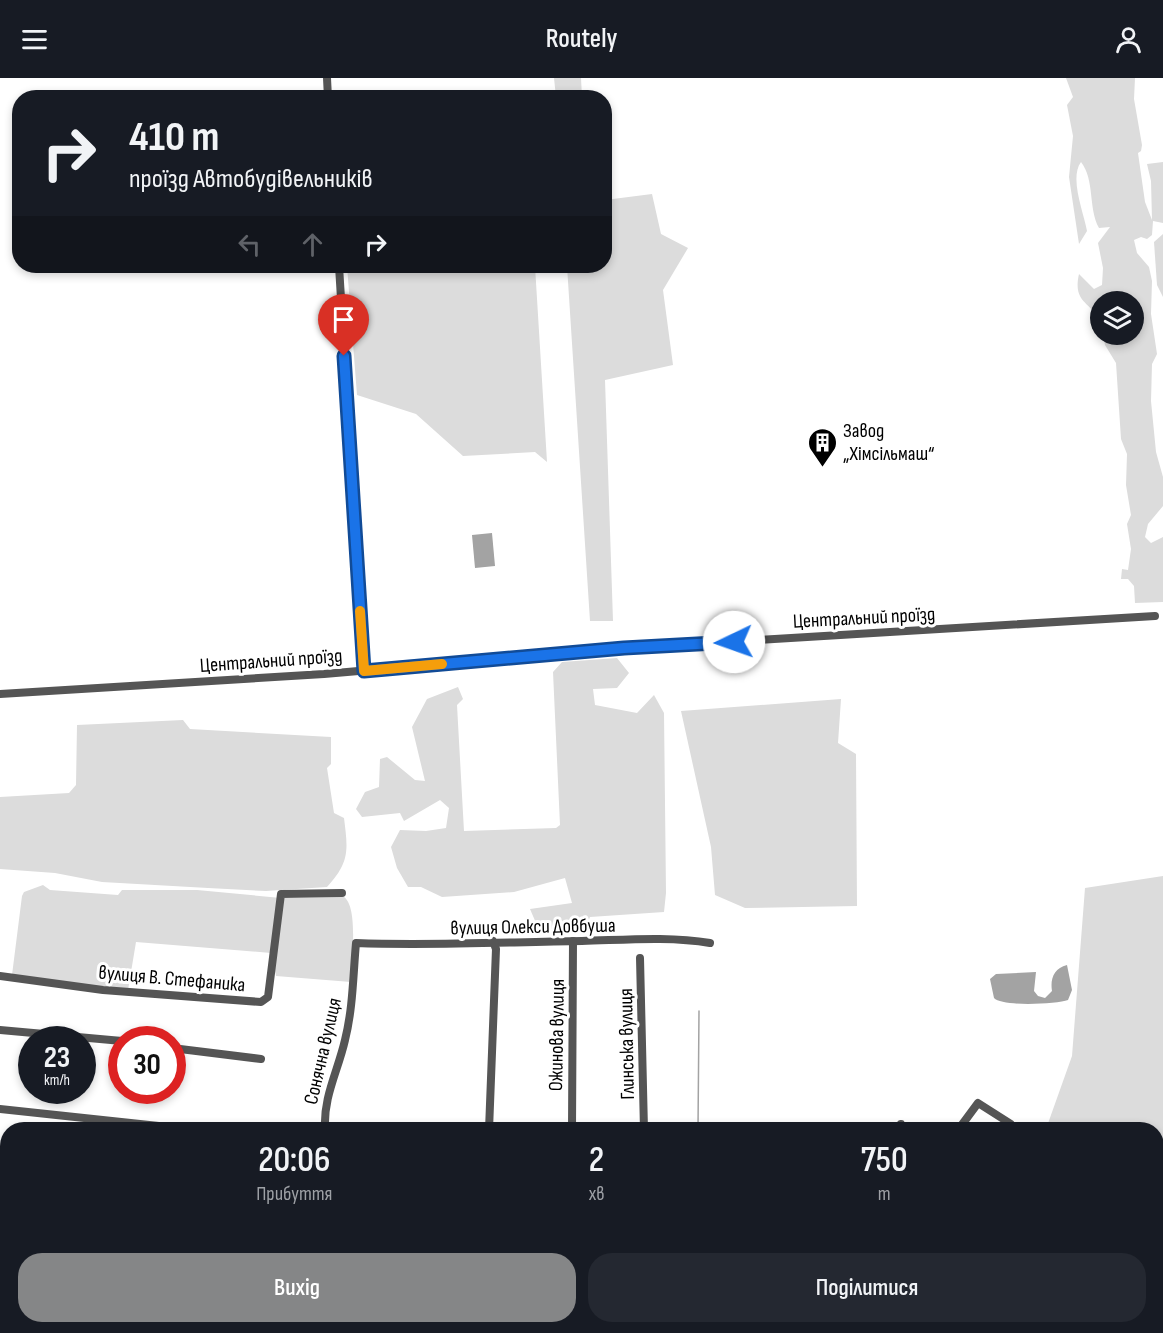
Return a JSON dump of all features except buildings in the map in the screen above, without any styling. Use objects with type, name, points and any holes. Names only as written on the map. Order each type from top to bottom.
[{"type":"street","points":[[339,273],[364,671]]},
{"type":"street","name":"Центральний проїзд","points":[[0,694],[364,671],[624,648],[1159,616]]},
{"type":"street","name":"вулиця В. Стефаника","points":[[0,976],[103,990],[261,1002],[268,997],[281,894],[342,893]]},
{"type":"street","name":"вулиця Олекси Довбуша","points":[[356,944],[423,946],[493,941],[640,939],[710,943]]},
{"type":"street","points":[[489,1122],[496,968],[496,949],[493,941]]},
{"type":"street","name":"Ожинова вулиця","points":[[572,1122],[573,941]]},
{"type":"street","name":"Сонячна вулиця","points":[[325,1122],[325,1103],[341,1057],[349,1020],[356,944]]},
{"type":"street","name":"Глинська вулиця","points":[[640,958],[644,1122]]},
{"type":"street","points":[[0,1030],[108,1040]]},
{"type":"street","points":[[186,1050],[261,1059]]},
{"type":"street","points":[[964,1122],[978,1103],[1008,1122]]},
{"type":"street","points":[[0,1109],[121,1122]]},
{"type":"shaded area","points":[[554,78],[581,78],[582,90],[555,90]]},
{"type":"shaded area","points":[[1066,78],[1135,78],[1134,99],[1142,145],[1138,153],[1145,202],[1152,220],[1151,181],[1147,164],[1163,162],[1163,223],[1153,221],[1152,235],[1147,239],[1141,237],[1134,240],[1137,253],[1149,267],[1152,281],[1151,314],[1157,354],[1152,364],[1151,401],[1156,452],[1163,477],[1163,506],[1148,524],[1145,537],[1151,543],[1163,537],[1163,602],[1135,603],[1134,586],[1128,579],[1121,579],[1122,569],[1128,570],[1131,549],[1127,524],[1131,515],[1126,485],[1127,454],[1121,439],[1116,363],[1105,345],[1144,345],[1144,291],[1090,291],[1090,308],[1078,292],[1079,274],[1094,289],[1102,285],[1103,268],[1098,243],[1110,227],[1099,228],[1088,177],[1081,162],[1076,177],[1078,196],[1087,231],[1079,244],[1069,177],[1073,136],[1067,105],[1073,97]]},
{"type":"shaded area","points":[[652,194],[661,234],[688,248],[663,290],[673,365],[605,380],[613,621],[590,621],[567,273],[612,273],[612,199]]},
{"type":"shaded area","points":[[1163,234],[1163,297],[1157,285],[1154,242]]},
{"type":"shaded area","points":[[348,273],[535,273],[547,462],[535,452],[463,456],[416,414],[357,395]]},
{"type":"shaded area","points":[[492,533],[495,566],[475,568],[472,535]]},
{"type":"shaded area","points":[[617,658],[629,673],[617,688],[593,689],[595,705],[637,713],[654,695],[664,713],[666,893],[664,912],[590,917],[586,927],[539,930],[530,909],[572,903],[565,878],[514,892],[442,897],[421,887],[408,887],[397,868],[391,847],[400,830],[426,831],[446,828],[449,808],[440,800],[404,821],[400,813],[362,817],[356,809],[365,792],[379,787],[380,759],[387,757],[415,780],[425,781],[412,727],[427,699],[458,687],[463,699],[457,705],[464,831],[556,828],[560,825],[553,672],[562,662]]},
{"type":"shaded area","points":[[841,699],[838,743],[856,754],[857,906],[745,908],[715,895],[711,847],[681,711]]},
{"type":"shaded area","points":[[183,720],[190,729],[331,737],[331,764],[327,768],[334,813],[344,818],[346,855],[340,870],[327,887],[266,891],[208,888],[102,882],[55,873],[0,869],[0,797],[69,793],[76,785],[77,725]]},
{"type":"shaded area","points":[[1163,876],[1163,1122],[1048,1122],[1072,1056],[1085,888]]},
{"type":"shaded area","points":[[43,885],[50,890],[118,895],[122,890],[197,890],[281,898],[344,897],[349,903],[353,924],[351,982],[276,976],[271,953],[136,942],[128,990],[12,975],[22,896],[24,892]]},
{"type":"shaded area","points":[[1067,965],[1072,990],[1068,1000],[1018,1004],[994,998],[990,979],[996,974],[1036,972],[1034,991],[1038,996],[1045,998],[1052,991],[1052,978],[1056,971]]},
{"type":"waterway","points":[[698,1122],[699,1011]]},
{"type":"slow traffic","points":[[360,611],[364,671],[442,664]]},
{"type":"place","name":"Завод „Хімсільмаш“","points":[[822,468]]},
{"type":"route","points":[[344,356],[364,671],[624,648],[734,642]]}]
